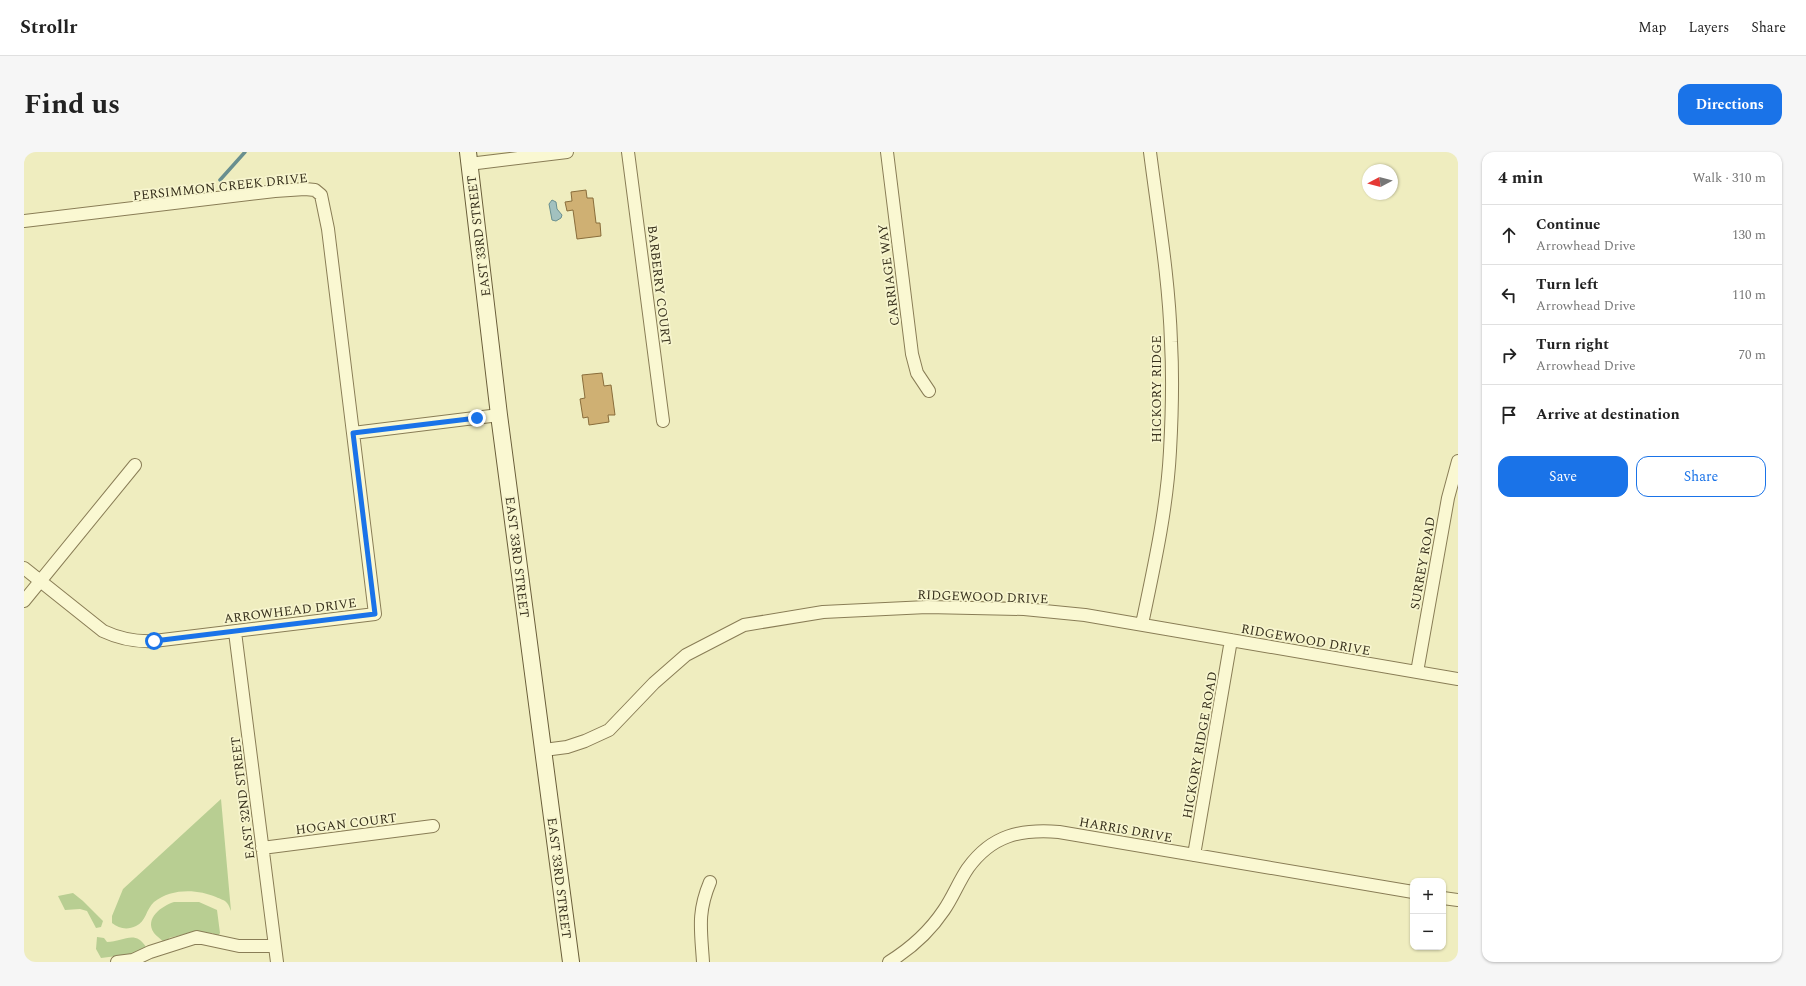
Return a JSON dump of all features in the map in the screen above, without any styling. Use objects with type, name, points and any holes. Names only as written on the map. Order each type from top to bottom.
[{"type":"street","points":[[469,158],[567,152]]},
{"type":"street","name":"BARBERRY COURT","points":[[628,152],[663,421]]},
{"type":"street","name":"CARRIAGE WAY","points":[[887,152],[912,354],[917,373],[929,391]]},
{"type":"street","name":"HICKORY RIDGE","points":[[1142,624],[1159,540],[1170,452],[1172,392],[1168,296],[1150,152]]},
{"type":"street","name":"EAST 33RD STREET","points":[[469,158],[499,415],[571,962]]},
{"type":"street","name":"PERSIMMON CREEK DRIVE","points":[[24,221],[275,191],[305,189],[315,190],[321,195],[328,229],[353,433]]},
{"type":"street","points":[[353,433],[499,415]]},
{"type":"street","name":"ARROWHEAD DRIVE","points":[[24,568],[103,631],[118,638],[148,641],[235,632],[375,614],[353,433]]},
{"type":"street","name":"SURREY ROAD","points":[[1417,672],[1448,498],[1458,461]]},
{"type":"street","points":[[24,601],[135,465]]},
{"type":"street","name":"RIDGEWOOD DRIVE","points":[[544,750],[567,747],[609,730],[654,684],[686,655],[744,625],[823,612],[964,607],[1024,609],[1142,624],[1458,679]]},
{"type":"street","name":"EAST 32ND STREET","points":[[235,632],[277,962]]},
{"type":"street","name":"HICKORY RIDGE ROAD","points":[[1194,855],[1231,640]]},
{"type":"street","name":"HOGAN COURT","points":[[262,848],[433,826]]},
{"type":"street","name":"HARRIS DRIVE","points":[[889,962],[906,951],[931,927],[944,909],[968,868],[986,849],[1005,837],[1027,831],[1059,832],[1410,891]]},
{"type":"street","points":[[703,962],[700,921],[702,900],[710,882]]},
{"type":"street","points":[[1446,898],[1458,900]]},
{"type":"street","points":[[117,962],[132,960],[150,952],[197,937],[239,946],[275,946]]},
{"type":"green space","points":[[221,799],[231,911],[225,901],[209,894],[185,891],[168,894],[154,902],[149,908],[142,922],[136,926],[124,928],[118,927],[112,923],[112,916],[123,889]]},
{"type":"green space","points":[[73,893],[103,921],[101,927],[96,928],[87,911],[80,909],[65,910],[58,896]]},
{"type":"green space","points":[[174,902],[199,902],[217,910],[220,933],[215,941],[213,933],[189,933],[169,938],[168,946],[155,935],[151,928],[153,918],[164,906]]},
{"type":"green space","points":[[97,937],[104,938],[107,942],[128,938],[138,939],[146,947],[133,954],[101,958],[96,949]]},
{"type":"water","points":[[552,200],[556,202],[557,209],[562,215],[561,218],[556,221],[552,220],[549,204]]},
{"type":"building","points":[[586,190],[587,198],[593,198],[596,223],[600,223],[601,236],[577,239],[573,210],[567,211],[565,202],[572,201],[571,192]]},
{"type":"building","points":[[602,373],[604,386],[611,385],[615,415],[608,415],[609,422],[589,425],[588,417],[583,418],[580,399],[585,398],[582,375]]},
{"type":"waterway","points":[[220,180],[245,152]]},
{"type":"route","points":[[154,641],[375,614],[353,433],[477,418]]}]
